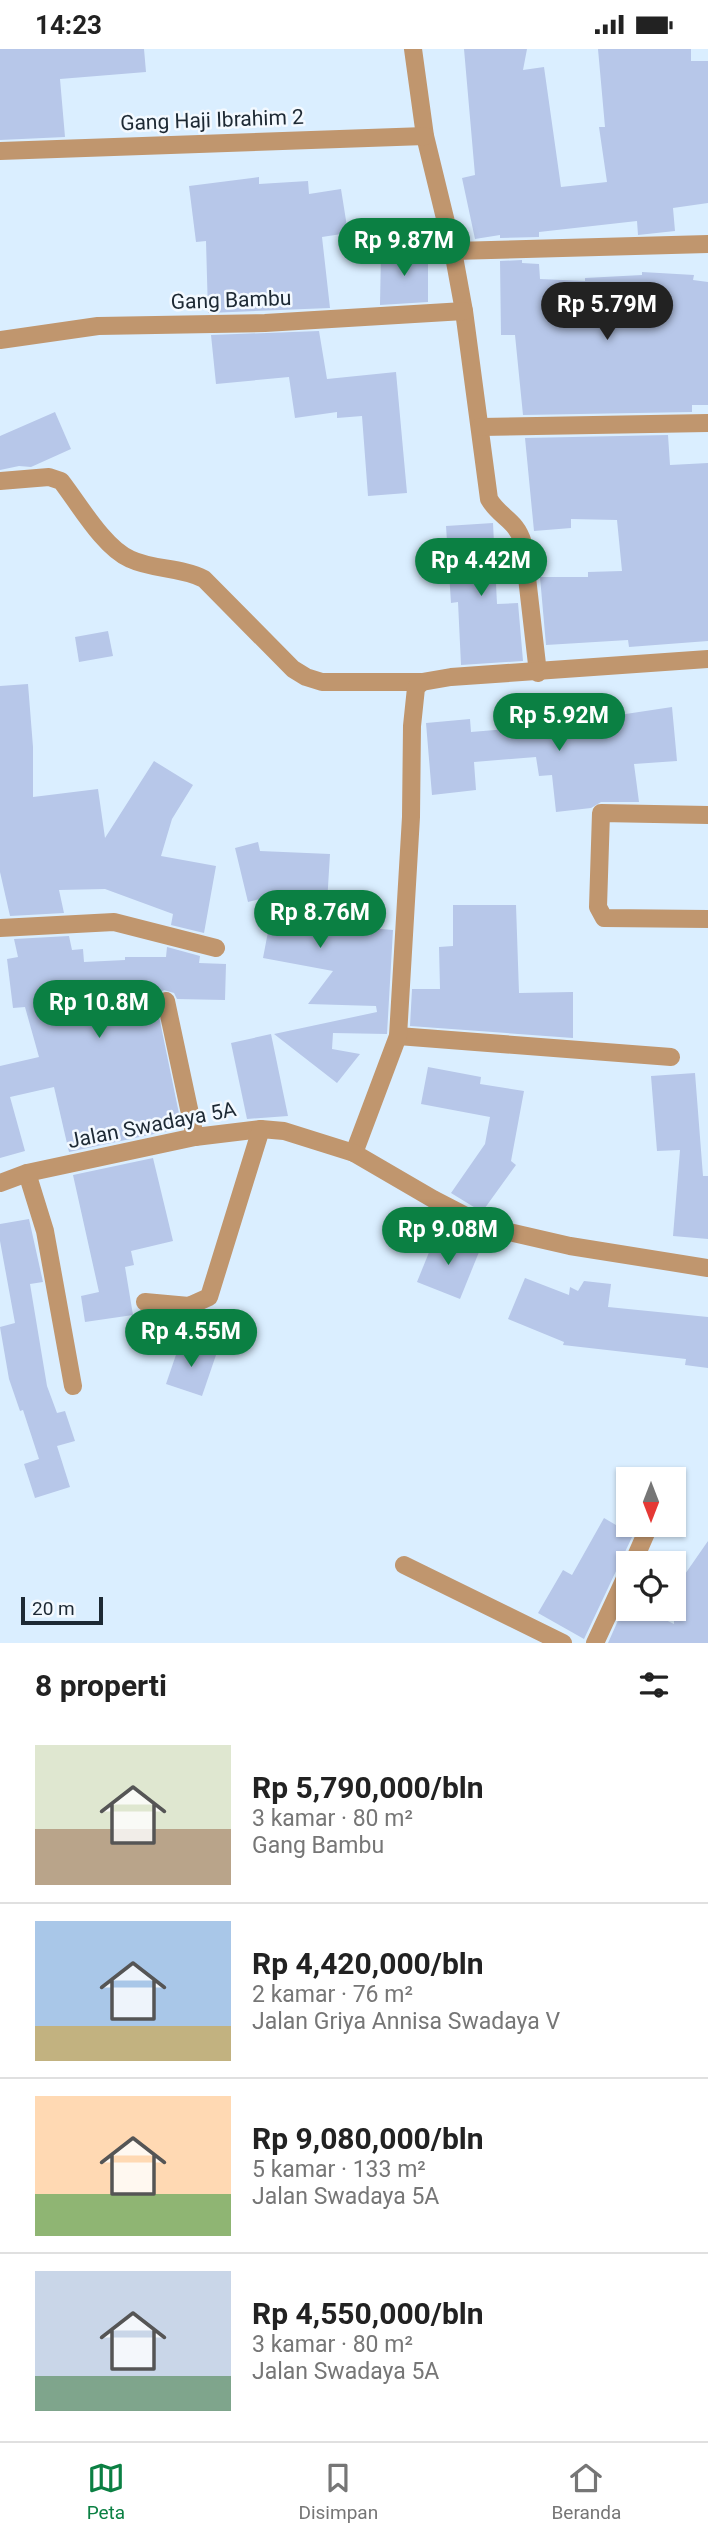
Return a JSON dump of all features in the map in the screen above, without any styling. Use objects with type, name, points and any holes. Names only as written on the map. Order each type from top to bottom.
[{"type":"street","points":[[413,49],[425,136],[453,251],[464,311],[489,499],[498,512],[513,521],[520,530],[538,673]]},
{"type":"street","name":"Gang Haji Ibrahim 2","points":[[0,151],[425,136]]},
{"type":"street","points":[[453,251],[708,244]]},
{"type":"street","name":"Gang Bambu","points":[[0,340],[98,326],[265,323],[464,311]]},
{"type":"street","points":[[480,427],[708,423]]},
{"type":"street","points":[[0,481],[50,477],[61,481],[112,547],[130,559],[194,573],[204,579],[293,669],[322,682],[422,683],[451,677],[708,659]]},
{"type":"street","points":[[354,1153],[398,1036],[411,817],[412,726],[416,688],[422,683]]},
{"type":"street","points":[[708,815],[601,813],[598,907],[604,918],[708,919]]},
{"type":"street","points":[[0,928],[114,922],[216,948]]},
{"type":"street","points":[[166,1001],[195,1137]]},
{"type":"street","points":[[398,1036],[671,1056]]},
{"type":"street","points":[[145,1302],[189,1307],[209,1297],[227,1246],[261,1129]]},
{"type":"street","name":"Jalan Swadaya 5A","points":[[0,1182],[27,1173],[195,1137],[261,1129],[284,1131],[354,1153],[487,1227],[570,1246],[708,1268]]},
{"type":"street","points":[[27,1173],[45,1231],[74,1385]]},
{"type":"street","points":[[404,1565],[563,1643]]},
{"type":"street","points":[[595,1643],[616,1598]]},
{"type":"building","points":[[0,49],[144,49],[146,72],[60,79],[65,137],[0,140]]},
{"type":"building","points":[[464,49],[527,49],[523,70],[544,67],[561,187],[607,182],[599,127],[605,127],[598,49],[691,49],[691,61],[708,61],[708,203],[673,208],[675,231],[638,235],[637,221],[539,232],[539,237],[500,238],[500,235],[475,239],[462,178],[475,175]]},
{"type":"building","points":[[259,177],[259,184],[308,181],[309,194],[341,189],[348,233],[322,237],[330,308],[208,313],[206,241],[196,242],[189,186]]},
{"type":"building","points":[[381,252],[428,252],[428,302],[380,305]]},
{"type":"building","points":[[522,260],[522,263],[539,264],[540,279],[585,281],[585,278],[642,275],[642,272],[694,275],[693,280],[708,282],[708,405],[692,405],[692,412],[523,415],[515,335],[501,335],[500,261]]},
{"type":"building","points":[[319,331],[327,379],[396,372],[407,493],[368,496],[362,416],[337,418],[337,412],[295,418],[289,377],[216,384],[211,335]]},
{"type":"building","points":[[55,412],[71,449],[31,467],[19,466],[0,470],[0,436]]},
{"type":"building","points":[[668,435],[670,465],[708,463],[708,641],[629,647],[628,640],[546,645],[540,577],[588,577],[588,572],[622,571],[617,520],[571,519],[571,528],[534,531],[525,438]]},
{"type":"building","points":[[493,523],[497,604],[518,603],[523,661],[461,665],[458,602],[451,603],[446,526]]},
{"type":"building","points":[[108,631],[113,656],[79,662],[75,637]]},
{"type":"building","points":[[28,684],[33,747],[33,797],[98,789],[105,838],[154,761],[193,785],[172,819],[161,856],[216,866],[204,933],[171,925],[173,914],[105,889],[59,890],[64,913],[10,916],[0,872],[0,686]]},
{"type":"building","points":[[672,707],[677,761],[634,764],[639,802],[601,802],[591,808],[556,812],[552,775],[539,776],[536,757],[474,762],[476,790],[432,795],[426,723],[470,719],[471,732],[533,727],[531,716],[585,709],[586,720]]},
{"type":"building","points":[[258,842],[260,851],[330,854],[326,920],[345,923],[345,926],[393,930],[387,1034],[333,1033],[332,1049],[360,1054],[337,1083],[274,1034],[377,1012],[376,1006],[308,1004],[333,971],[263,958],[275,895],[248,902],[235,848]]},
{"type":"building","points":[[453,905],[516,905],[519,993],[573,992],[573,1038],[410,1026],[412,989],[440,989],[439,947],[453,946]]},
{"type":"building","points":[[69,936],[72,950],[83,949],[84,962],[125,960],[125,957],[166,957],[167,947],[200,956],[199,963],[226,964],[225,1000],[177,999],[174,993],[164,990],[155,997],[182,1128],[69,1152],[54,1087],[10,1097],[25,1151],[0,1158],[0,1066],[39,1057],[25,1007],[13,1008],[7,959],[18,957],[14,939]]},
{"type":"building","points":[[271,1034],[288,1116],[247,1119],[231,1043]]},
{"type":"building","points":[[428,1067],[481,1077],[480,1084],[524,1091],[511,1161],[516,1165],[482,1212],[451,1193],[485,1144],[490,1117],[421,1104]]},
{"type":"building","points":[[695,1073],[703,1176],[708,1176],[708,1239],[673,1236],[680,1150],[657,1151],[651,1076]]},
{"type":"building","points":[[153,1158],[173,1241],[131,1251],[134,1265],[125,1267],[133,1315],[85,1322],[81,1296],[99,1292],[73,1175]]},
{"type":"building","points":[[29,1219],[43,1282],[30,1284],[47,1386],[57,1413],[65,1411],[75,1441],[57,1446],[70,1487],[35,1498],[24,1464],[39,1459],[23,1410],[20,1411],[9,1379],[0,1327],[15,1323],[0,1241],[0,1224]]},
{"type":"building","points":[[436,1235],[479,1252],[460,1299],[417,1282]]},
{"type":"building","points":[[525,1278],[569,1295],[570,1287],[578,1291],[584,1281],[611,1284],[608,1307],[708,1317],[708,1368],[685,1365],[686,1359],[563,1345],[564,1342],[508,1319]]},
{"type":"building","points":[[180,1343],[216,1355],[202,1396],[166,1384]]},
{"type":"building","points":[[604,1518],[616,1525],[616,1537],[632,1537],[625,1551],[616,1551],[616,1571],[584,1639],[538,1613],[563,1570],[572,1575]]},
{"type":"building","points":[[708,1541],[708,1643],[608,1643],[618,1621],[668,1621],[674,1624],[674,1621],[686,1621],[686,1573]]}]
